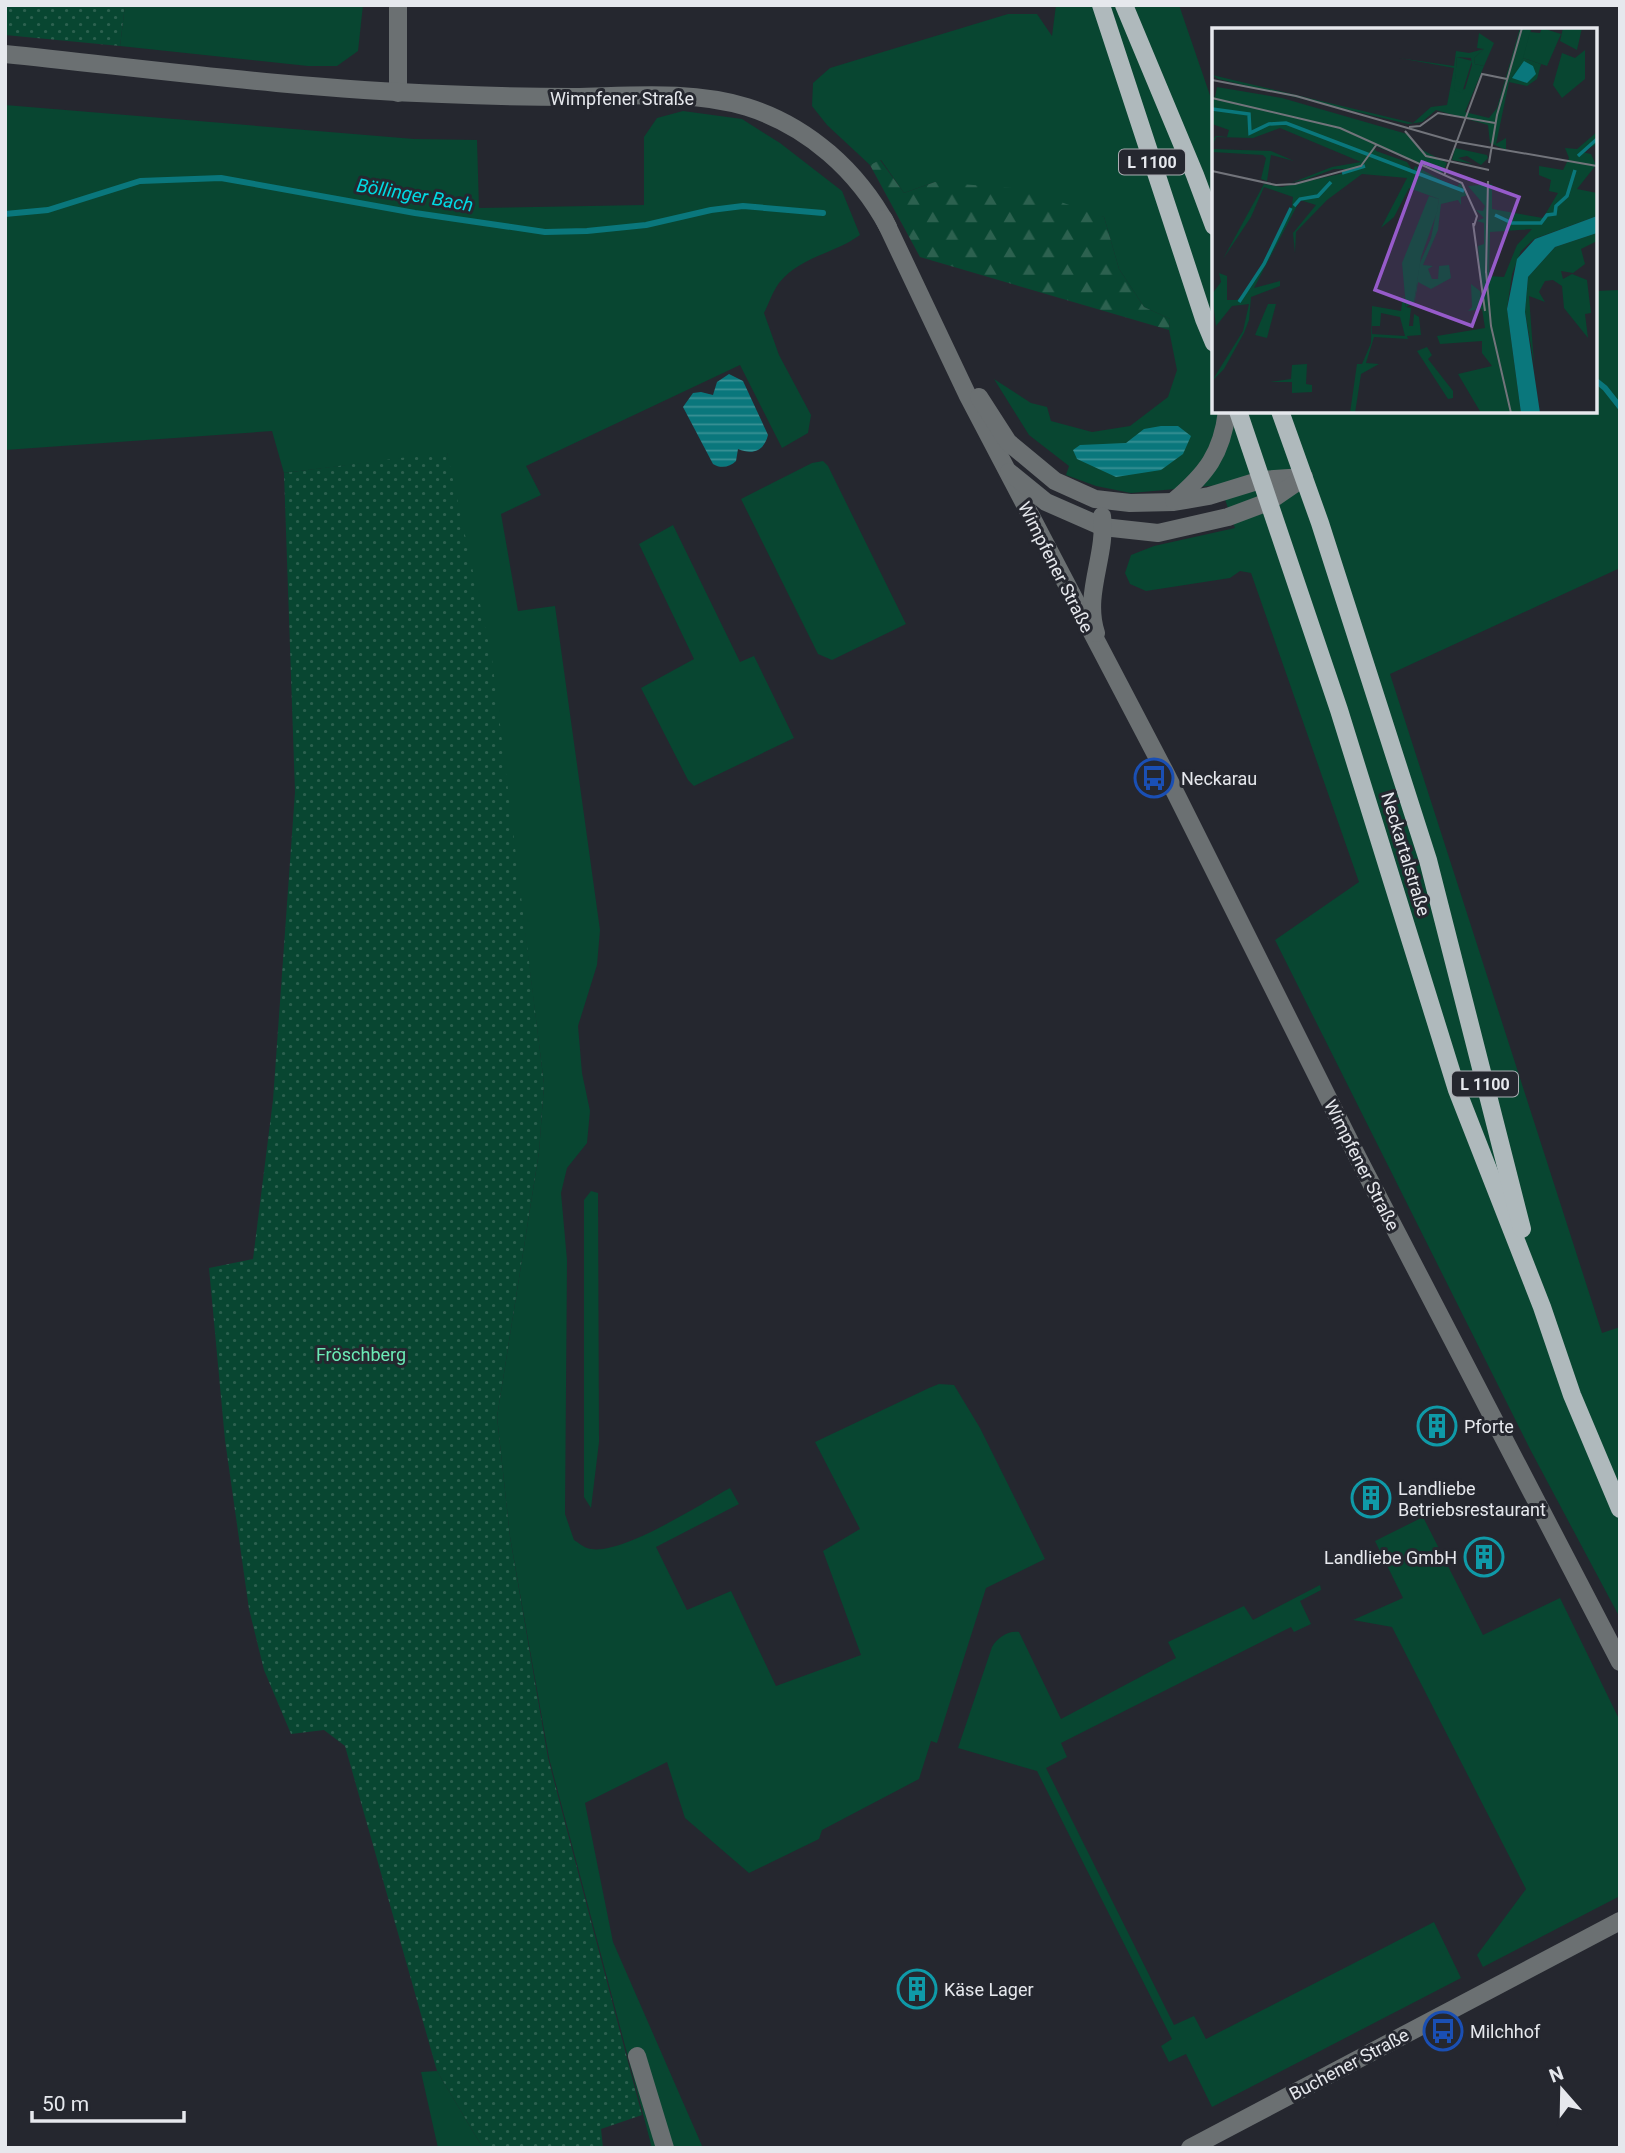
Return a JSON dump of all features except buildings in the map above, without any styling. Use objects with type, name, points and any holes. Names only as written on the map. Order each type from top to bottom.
[{"type":"main road","name":"L 1100","points":[[1101,5],[1212,338]]},
{"type":"main road","name":"L 1100","points":[[1124,5],[1212,221]]},
{"type":"main road","name":"Neckartalstraße","points":[[1239,413],[1339,710],[1457,1090],[1542,1307],[1572,1395],[1620,1508]]},
{"type":"main road","name":"Neckartalstraße","points":[[1281,413],[1428,860],[1542,1307]]},
{"type":"street","points":[[398,5],[398,93]]},
{"type":"street","name":"Wimpfener Straße","points":[[5,54],[398,93],[703,98],[775,117],[815,141],[849,171],[884,219],[979,397],[1008,442],[1055,481],[1095,499],[1102,513],[1103,527],[1092,609],[1094,626],[1108,667]]},
{"type":"street","name":"Wimpfener Straße","points":[[884,219],[1004,467],[1164,772],[1371,1183],[1620,1662]]},
{"type":"street","points":[[1174,502],[1198,480],[1216,455],[1225,432],[1227,413]]},
{"type":"street","name":"Wimpfener Straße","points":[[1004,467],[1046,502],[1103,527],[1158,533],[1228,517],[1268,502],[1304,478]]},
{"type":"street","points":[[1095,499],[1130,503],[1174,502],[1209,496],[1261,480],[1304,478]]},
{"type":"street","name":"Buchener Straße","points":[[1190,2148],[1620,1921]]},
{"type":"street","points":[[637,2056],[665,2148]]},
{"type":"green space","points":[[5,5],[125,5],[120,46],[5,35]]},
{"type":"green space","points":[[125,5],[363,5],[358,51],[337,66],[308,66],[120,46]]},
{"type":"green space","points":[[1056,5],[1179,5],[1212,101],[1212,413],[1597,413],[1597,291],[1620,290],[1620,568],[1390,674],[1602,1333],[1620,1327],[1620,1618],[1531,1451],[1275,940],[1359,882],[1251,573],[1240,571],[1230,578],[1146,591],[1130,584],[1125,573],[1131,555],[1154,546],[1235,528],[1220,485],[1131,493],[1096,486],[1066,475],[1069,466],[1029,435],[994,379],[1031,403],[1047,407],[1051,421],[1092,432],[1130,426],[1168,397],[1177,370],[1169,330],[1170,319],[1144,307],[1119,269],[1104,217],[935,182],[904,193],[881,160],[870,165],[827,125],[812,106],[813,83],[830,68],[1008,14],[1037,14],[1052,36]]},
{"type":"green space","points":[[5,105],[414,139],[477,140],[479,208],[644,205],[644,137],[657,118],[683,111],[742,119],[780,143],[842,191],[860,235],[807,261],[788,274],[777,286],[764,313],[779,355],[811,415],[808,433],[782,448],[740,365],[526,466],[541,495],[501,514],[518,611],[555,606],[600,930],[597,965],[578,1026],[582,1073],[590,1111],[587,1143],[567,1168],[561,1193],[567,1260],[565,1514],[574,1540],[587,1548],[601,1549],[618,1545],[659,1528],[730,1488],[739,1504],[656,1547],[687,1610],[731,1591],[776,1686],[861,1655],[823,1551],[860,1529],[815,1442],[939,1384],[954,1385],[980,1428],[1045,1559],[986,1588],[937,1743],[931,1741],[919,1779],[822,1830],[819,1839],[749,1873],[685,1818],[667,1762],[585,1803],[613,1942],[703,2148],[652,2148],[549,1758],[510,1537],[497,1417],[539,1152],[544,1084],[506,781],[447,453],[284,473],[272,431],[5,450]]},
{"type":"green space","points":[[880,160],[904,193],[935,182],[1023,189],[1104,217],[1119,269],[1144,307],[1170,319],[1169,330],[920,257],[870,165]]},
{"type":"green space","name":"Fröschberg","points":[[447,452],[492,659],[544,1084],[539,1152],[497,1417],[510,1537],[548,1758],[642,2115],[601,2129],[603,2148],[483,2148],[437,2071],[345,1746],[324,1730],[291,1734],[264,1670],[249,1609],[225,1440],[209,1268],[253,1259],[273,1100],[295,792],[284,473]]},
{"type":"green space","points":[[823,461],[828,466],[906,624],[832,660],[818,654],[741,499],[812,463]]},
{"type":"green space","points":[[673,525],[740,662],[754,656],[794,738],[694,786],[688,780],[641,688],[694,659],[639,544]]},
{"type":"green space","points":[[591,1191],[598,1193],[599,1442],[591,1508],[584,1497],[584,1200]]},
{"type":"green space","points":[[1423,1517],[1483,1635],[1560,1598],[1620,1721],[1620,1896],[1483,1967],[1477,1955],[1526,1889],[1392,1627],[1353,1620],[1403,1598],[1375,1541]]},
{"type":"green space","points":[[1320,1585],[1321,1590],[1300,1601],[1311,1624],[1294,1632],[1291,1627],[1061,1743],[1067,1757],[1046,1768],[1174,2025],[1194,2016],[1206,2039],[1434,1922],[1461,1978],[1212,2107],[1186,2054],[1169,2062],[1161,2046],[1172,2039],[1037,1771],[958,1748],[992,1647],[1007,1633],[1019,1632],[1061,1719],[1176,1658],[1168,1642],[1244,1606],[1253,1620]]},
{"type":"green space","points":[[437,2071],[483,2148],[438,2148],[421,2072]]},
{"type":"water","points":[[729,374],[743,381],[768,435],[761,448],[748,452],[738,449],[736,461],[722,467],[713,464],[683,407],[693,393],[713,395],[717,382]]},
{"type":"water","points":[[1178,426],[1191,436],[1183,454],[1161,470],[1116,477],[1077,459],[1073,450],[1080,445],[1126,443],[1144,429]]},
{"type":"waterway","name":"Böllinger Bach","points":[[5,214],[48,210],[140,181],[221,178],[415,213],[545,232],[646,225],[711,210],[743,206],[823,213]]},
{"type":"waterway","name":"Böllinger Bach","points":[[1597,382],[1620,407]]},
{"type":"place","name":"Neckarau","points":[[1154,778]]},
{"type":"place","name":"Pforte","points":[[1437,1426]]},
{"type":"place","name":"Landliebe Betriebsrestaurant","points":[[1371,1498]]},
{"type":"place","name":"Landliebe GmbH","points":[[1484,1557]]},
{"type":"place","name":"Käse Lager","points":[[917,1989]]},
{"type":"place","name":"Milchhof","points":[[1443,2031]]}]
